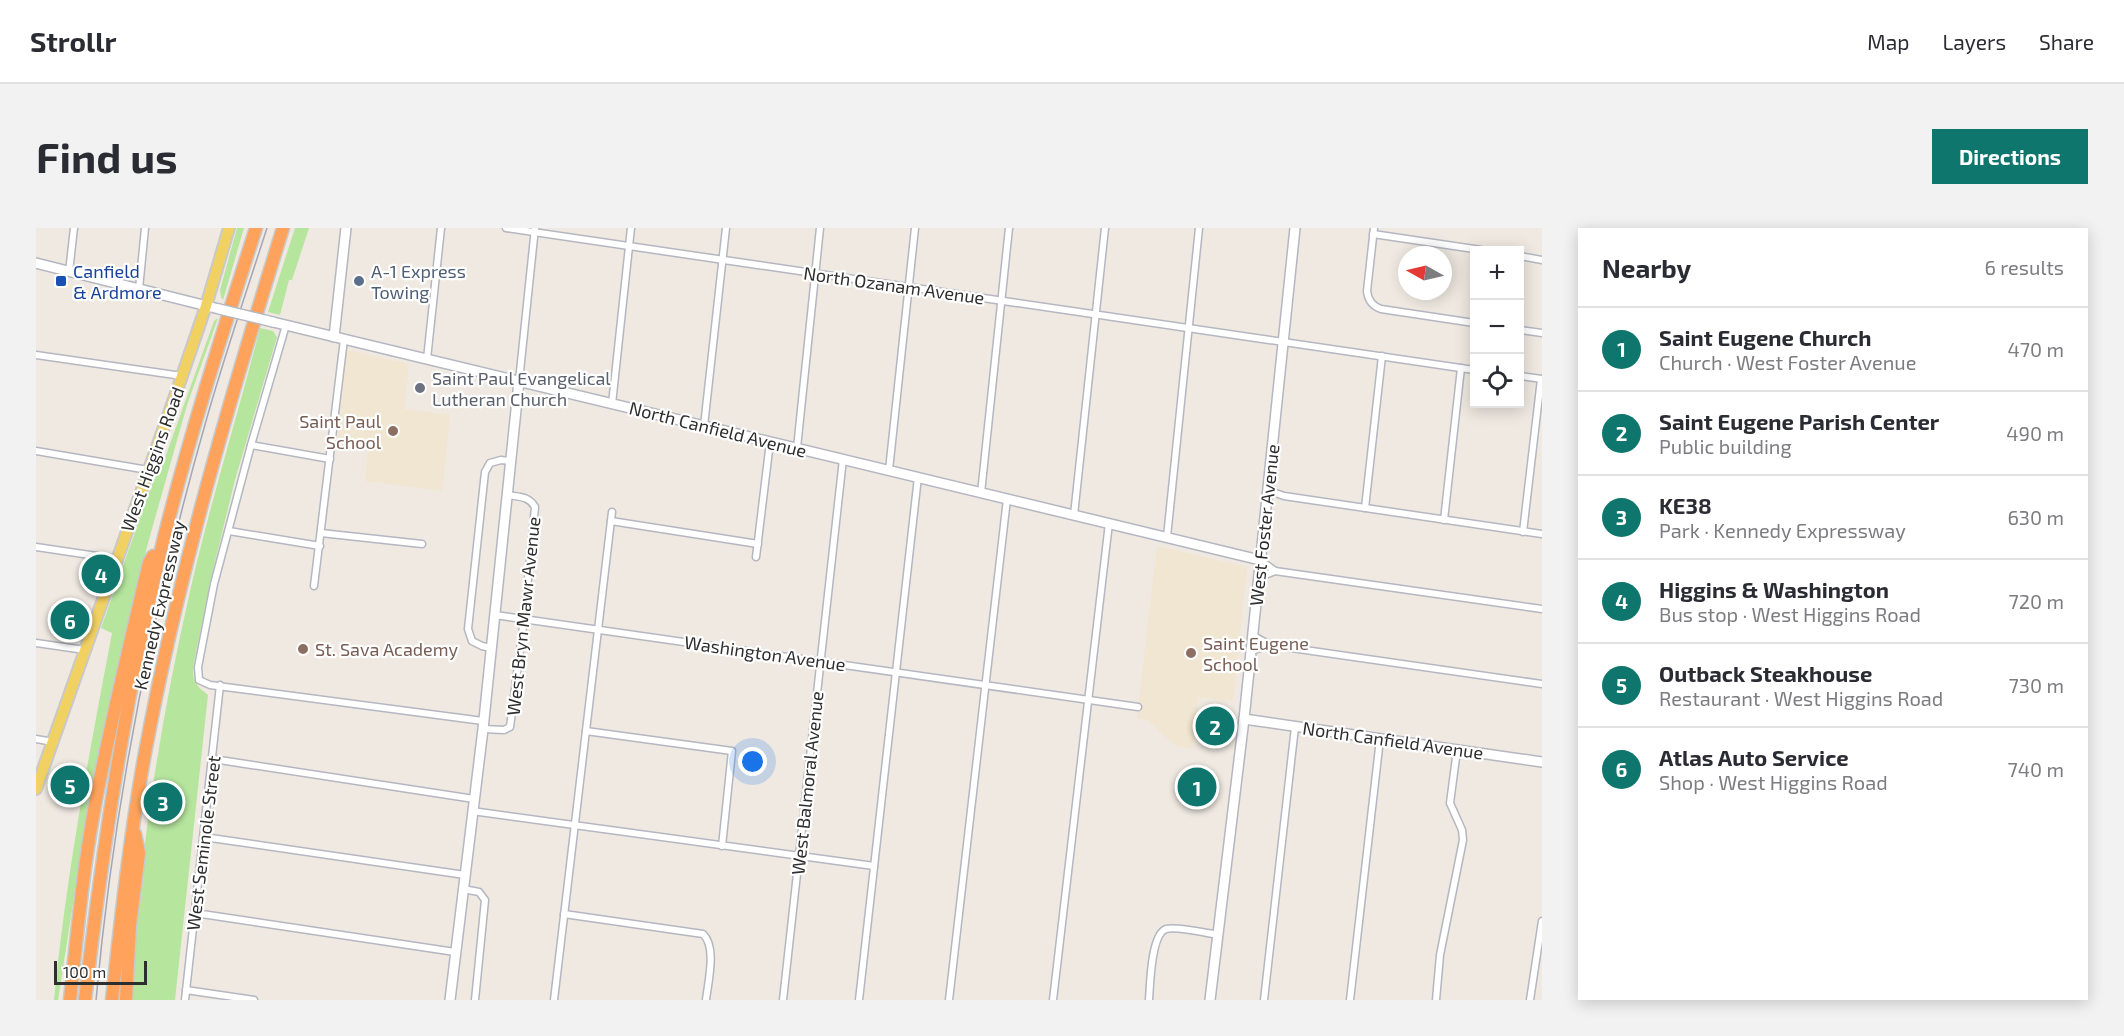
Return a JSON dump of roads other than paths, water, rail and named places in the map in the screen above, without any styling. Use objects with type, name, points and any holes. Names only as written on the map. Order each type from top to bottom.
[{"type":"highway","name":"Kennedy Expressway","points":[[165,534],[199,406],[256,228]]},
{"type":"highway","name":"Kennedy Expressway","points":[[112,1000],[133,824],[163,664],[188,554],[223,424],[283,228]]},
{"type":"highway","points":[[70,1000],[95,805],[149,563],[165,534]]},
{"type":"highway","points":[[85,1000],[111,801],[132,679],[165,534]]},
{"type":"highway","points":[[126,1000],[130,934],[139,853],[133,824]]},
{"type":"highway","points":[[63,1000],[75,954]]},
{"type":"main road","name":"West Higgins Road","points":[[36,789],[182,376],[229,228]]},
{"type":"street","points":[[69,272],[74,228]]},
{"type":"street","points":[[139,289],[145,228]]},
{"type":"street","points":[[314,586],[330,459],[346,228]]},
{"type":"street","points":[[428,359],[441,228]]},
{"type":"street","name":"North Ozanam Avenue","points":[[506,228],[535,230],[629,246],[1470,369]]},
{"type":"street","points":[[612,404],[631,228]]},
{"type":"street","points":[[704,426],[726,228]]},
{"type":"street","points":[[797,448],[820,228]]},
{"type":"street","points":[[889,470],[915,228]]},
{"type":"street","points":[[981,493],[1010,228]]},
{"type":"street","points":[[1074,515],[1105,228]]},
{"type":"street","points":[[1167,537],[1199,228]]},
{"type":"street","name":"West Foster Avenue","points":[[1210,1000],[1244,719],[1295,228]]},
{"type":"street","name":"West Bryn Mawr Avenue","points":[[450,1000],[483,725],[535,230]]},
{"type":"street","points":[[1470,248],[1374,231],[1367,291],[1371,303],[1381,309],[1470,322]]},
{"type":"street","points":[[1524,257],[1542,260]]},
{"type":"street","name":"North Canfield Avenue","points":[[36,263],[1260,560]]},
{"type":"street","points":[[286,325],[214,584],[198,668],[199,680],[210,685],[483,725]]},
{"type":"street","points":[[1524,331],[1542,333]]},
{"type":"street","points":[[36,356],[182,376]]},
{"type":"street","points":[[1365,508],[1382,356]]},
{"type":"street","points":[[1444,520],[1461,368]]},
{"type":"street","points":[[1523,532],[1541,379],[1524,377]]},
{"type":"street","points":[[756,557],[770,442]]},
{"type":"street","points":[[251,445],[330,459]]},
{"type":"street","points":[[36,451],[148,470]]},
{"type":"street","name":"West Balmoral Avenue","points":[[783,1000],[843,459]]},
{"type":"street","name":"West Bryn Mawr Avenue","points":[[491,648],[472,640],[468,629],[485,472],[490,463],[501,460],[511,461]]},
{"type":"street","points":[[859,1000],[918,477]]},
{"type":"street","points":[[1267,494],[1542,534]]},
{"type":"street","name":"West Bryn Mawr Avenue","points":[[483,725],[504,730],[510,727],[524,619],[535,507],[526,498],[508,495]]},
{"type":"street","points":[[949,1000],[1007,499]]},
{"type":"street","points":[[554,1000],[612,512]]},
{"type":"street","points":[[611,521],[758,544]]},
{"type":"street","points":[[1053,1000],[1109,523]]},
{"type":"street","points":[[229,531],[320,546]]},
{"type":"street","points":[[321,533],[422,544]]},
{"type":"street","points":[[36,547],[117,559]]},
{"type":"street","points":[[1260,560],[1275,571],[1542,609]]},
{"type":"street","points":[[1258,578],[1275,571]]},
{"type":"street","name":"Washington Avenue","points":[[495,615],[1138,707]]},
{"type":"street","points":[[1252,635],[1270,645],[1542,684]]},
{"type":"street","points":[[36,643],[85,650]]},
{"type":"street","points":[[1251,651],[1270,645]]},
{"type":"street","name":"West Seminole Street","points":[[185,1000],[220,685]]},
{"type":"street","name":"North Canfield Avenue","points":[[1244,719],[1542,762]]},
{"type":"street","points":[[1264,1000],[1295,727]]},
{"type":"street","points":[[586,731],[732,751],[722,846]]},
{"type":"street","points":[[36,739],[53,742]]},
{"type":"street","points":[[1350,1000],[1380,739]]},
{"type":"street","points":[[1436,1000],[1440,955],[1462,849],[1462,830],[1450,803],[1457,750]]},
{"type":"street","points":[[213,759],[474,799]]},
{"type":"street","points":[[472,811],[874,866]]},
{"type":"street","points":[[204,837],[465,876]]},
{"type":"street","points":[[463,889],[479,892],[485,900],[475,1000]]},
{"type":"street","points":[[195,913],[455,952]]},
{"type":"street","points":[[564,914],[698,932],[708,938],[711,948],[706,1000]]},
{"type":"street","points":[[1530,1000],[1542,921]]},
{"type":"street","points":[[1149,1000],[1155,942],[1161,932],[1170,928],[1218,935]]},
{"type":"street","points":[[186,990],[254,1000]]},
{"type":"railway","points":[[96,1000],[113,852],[153,631],[208,414],[267,228]]},
{"type":"place","name":"Canfield & Ardmore","points":[[61,281]]},
{"type":"place","name":"A-1 Express Towing","points":[[359,281]]},
{"type":"place","name":"Saint Paul Evangelical Lutheran Church","points":[[420,388]]},
{"type":"place","name":"Saint Paul School","points":[[393,431]]},
{"type":"place","name":"Higgins & Washington","points":[[101,574]]},
{"type":"place","name":"Atlas Auto Service","points":[[70,620]]},
{"type":"place","name":"St. Sava Academy","points":[[303,649]]},
{"type":"place","name":"Saint Eugene School","points":[[1191,653]]},
{"type":"place","name":"Saint Eugene Parish Center","points":[[1215,726]]},
{"type":"place","name":"Outback Steakhouse","points":[[70,785]]},
{"type":"place","name":"Saint Eugene Church","points":[[1197,787]]},
{"type":"place","name":"KE38","points":[[163,802]]}]
